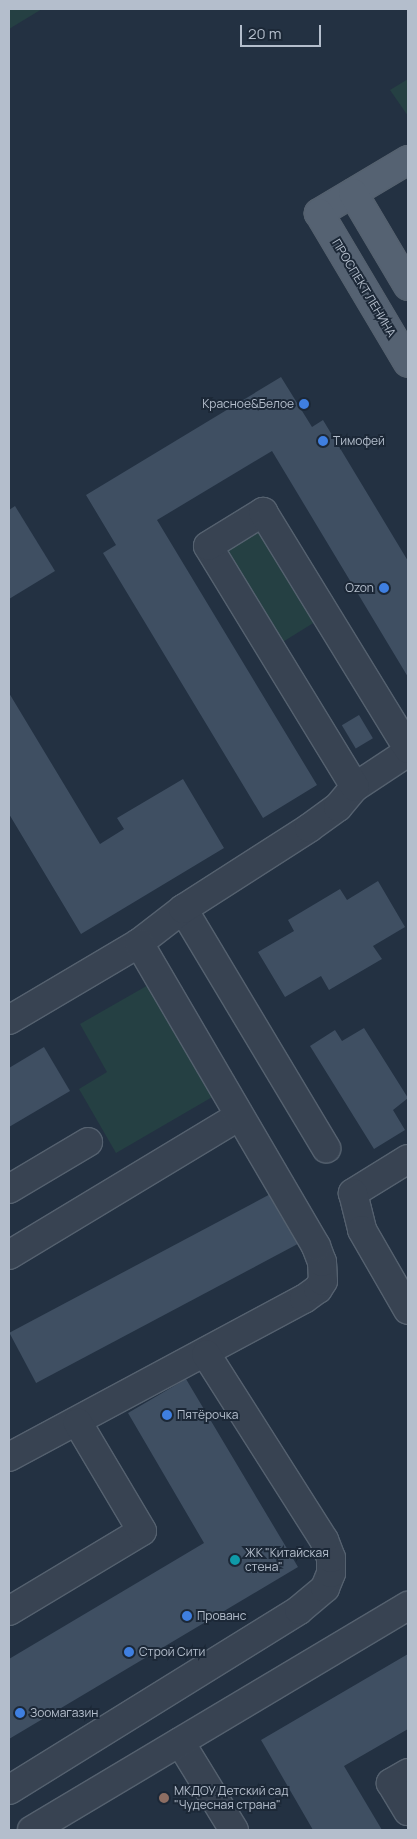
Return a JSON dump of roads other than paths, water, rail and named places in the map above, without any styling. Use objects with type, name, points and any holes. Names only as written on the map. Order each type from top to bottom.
[{"type":"main road","points":[[408,160],[353,193],[408,286]]},
{"type":"main road","name":"ПРОСПЕКТ ЛЕНИНА","points":[[353,193],[319,213],[408,363]]},
{"type":"lane","points":[[9,1020],[139,943],[183,909],[309,828],[338,806],[355,787],[408,750],[263,512],[208,546],[355,787]]},
{"type":"lane","points":[[183,909],[326,1148]]},
{"type":"lane","points":[[9,1457],[78,1423],[206,1354],[304,1299],[318,1289],[323,1281],[322,1262],[316,1246],[139,943]]},
{"type":"lane","points":[[9,1255],[239,1116]]},
{"type":"lane","points":[[9,1189],[88,1142]]},
{"type":"lane","points":[[408,1159],[353,1193],[362,1230],[408,1310]]},
{"type":"lane","points":[[9,1790],[299,1610],[325,1588],[331,1573],[330,1558],[324,1540],[206,1354]]},
{"type":"lane","points":[[9,1611],[142,1531],[78,1423]]},
{"type":"lane","points":[[32,1830],[408,1606]]},
{"type":"lane","points":[[180,1742],[234,1830]]},
{"type":"lane","points":[[408,1773],[391,1783],[408,1811]]},
{"type":"place","name":"Красное&Белое","points":[[304,404]]},
{"type":"place","name":"Тимофей","points":[[323,441]]},
{"type":"place","name":"Ozon","points":[[384,588]]},
{"type":"place","name":"Пятёрочка","points":[[167,1415]]},
{"type":"place","name":"ЖК \"Китайская стена\"","points":[[235,1560]]},
{"type":"place","name":"Прованс","points":[[187,1616]]},
{"type":"place","name":"Строй Сити","points":[[129,1652]]},
{"type":"place","name":"Зоомагазин","points":[[20,1713]]},
{"type":"place","name":"МКДОУ Детский сад \"Чудесная страна\"","points":[[164,1798]]}]
